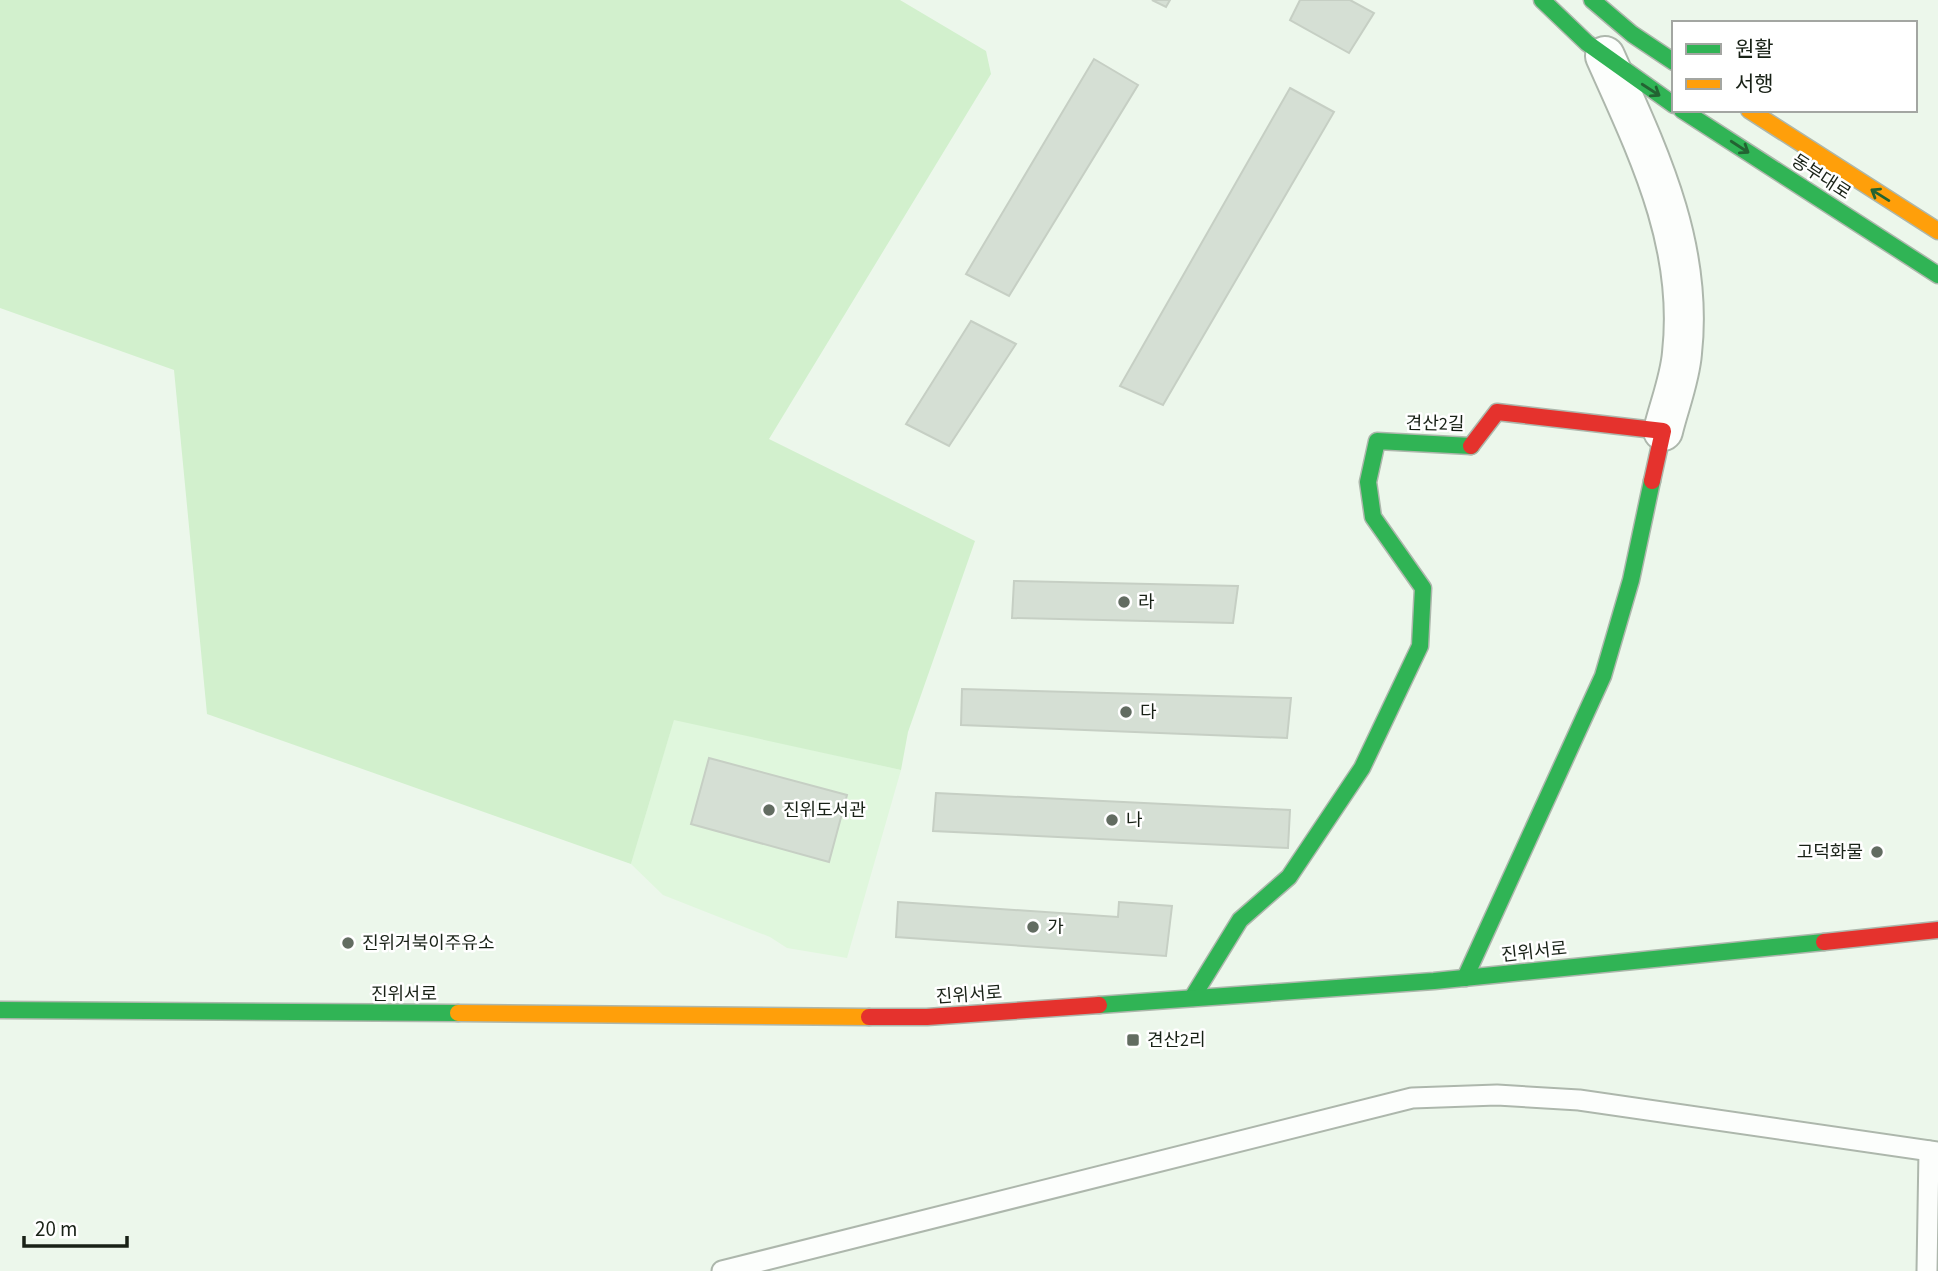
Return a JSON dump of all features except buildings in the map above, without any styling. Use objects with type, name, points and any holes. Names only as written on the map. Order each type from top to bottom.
[{"type":"street","points":[[1542,0],[1605,56],[1672,104]]},
{"type":"street","points":[[1592,0],[1632,34],[1672,61]]},
{"type":"street","points":[[1465,978],[1603,676],[1631,580],[1662,431],[1682,354],[1683,271],[1655,166],[1605,56]]},
{"type":"street","name":"동부대로","points":[[1685,112],[1938,275]]},
{"type":"street","name":"동부대로","points":[[1752,112],[1938,231]]},
{"type":"street","name":"견산2길","points":[[1192,999],[1219,950],[1240,920],[1289,877],[1362,768],[1420,646],[1423,588],[1373,517],[1368,482],[1377,441],[1470,447],[1497,412],[1662,431]]},
{"type":"street","name":"진위서로","points":[[0,1010],[927,1017],[1465,978],[1938,930]]},
{"type":"lane","points":[[722,1271],[1412,1098],[1497,1095],[1579,1100],[1933,1151],[1927,1271]]},
{"type":"shaded area","points":[[0,0],[900,0],[986,51],[991,74],[769,439],[975,541],[908,732],[901,770],[674,720],[631,864],[207,714],[174,370],[0,308]]},
{"type":"shaded area","points":[[674,719],[901,770],[847,958],[787,948],[770,937],[663,895],[631,864]]},
{"type":"traffic: fast","points":[[1542,0],[1587,43],[1672,104]]},
{"type":"traffic: fast","points":[[1592,0],[1632,34],[1672,61]]},
{"type":"traffic: fast","points":[[1685,112],[1938,275]]},
{"type":"traffic: fast","points":[[1192,998],[1240,920],[1289,877],[1362,768],[1420,646],[1423,588],[1373,517],[1368,482],[1377,441],[1471,446]]},
{"type":"traffic: fast","points":[[1465,978],[1603,676],[1631,580],[1652,481]]},
{"type":"traffic: fast","points":[[1099,1005],[1434,981],[1824,942]]},
{"type":"traffic: fast","points":[[0,1010],[458,1013]]},
{"type":"traffic: slow","points":[[1752,112],[1938,231]]},
{"type":"traffic: slow","points":[[458,1013],[869,1017]]},
{"type":"traffic: jam","points":[[1471,446],[1497,412],[1663,431],[1652,481]]},
{"type":"traffic: jam","points":[[1824,942],[1938,930]]},
{"type":"traffic: jam","points":[[869,1017],[927,1017],[1099,1005]]},
{"type":"place","name":"라","points":[[1124,602]]},
{"type":"place","name":"다","points":[[1126,712]]},
{"type":"place","name":"진위도서관","points":[[769,810]]},
{"type":"place","name":"나","points":[[1112,820]]},
{"type":"place","name":"고덕화물","points":[[1877,852]]},
{"type":"place","name":"가","points":[[1033,927]]},
{"type":"place","name":"진위거북이주유소","points":[[348,943]]},
{"type":"place","name":"견산2리","points":[[1133,1040]]}]
